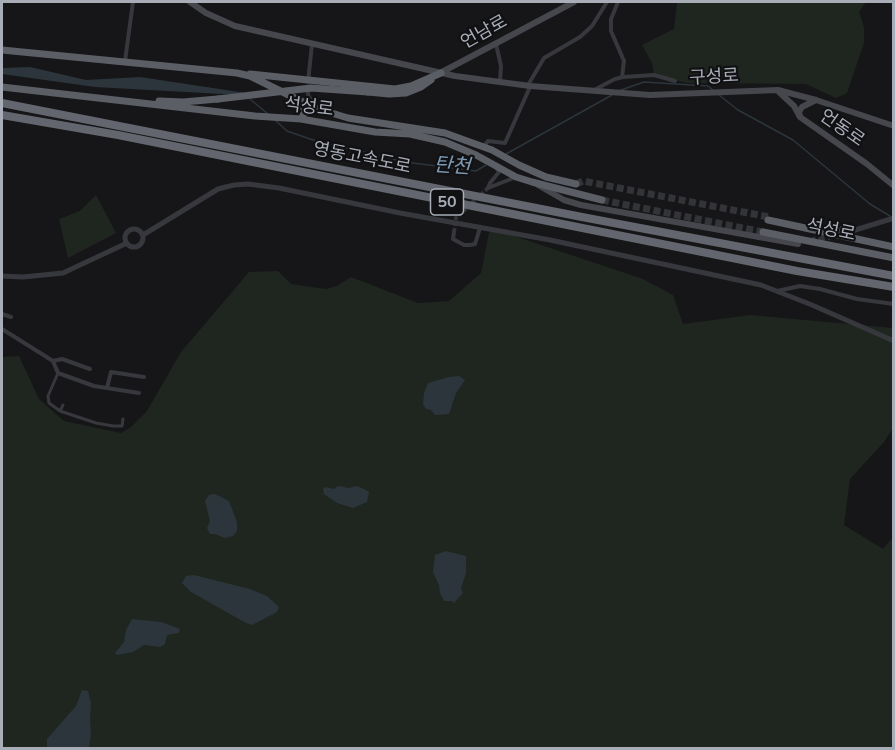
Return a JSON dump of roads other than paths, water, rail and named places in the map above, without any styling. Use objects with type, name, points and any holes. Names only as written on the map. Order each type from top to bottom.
[{"type":"highway","name":"석성로","points":[[2,50],[250,76],[315,108],[348,118],[445,133],[492,150],[546,177],[576,184]]},
{"type":"highway","points":[[237,73],[395,89],[411,86],[441,73]]},
{"type":"highway","points":[[109,98],[132,97],[183,102],[311,88],[389,94],[406,93],[421,87],[441,73]]},
{"type":"highway","name":"석성로","points":[[2,87],[255,117],[301,119],[375,132],[410,134],[445,142],[532,182],[602,200]]},
{"type":"highway","points":[[288,94],[306,110],[301,119]]},
{"type":"highway","name":"영동고속도로","points":[[2,102],[582,217],[894,276]]},
{"type":"highway","name":"영동고속도로","points":[[2,115],[118,135],[797,270],[894,287]]},
{"type":"highway","name":"석성로","points":[[852,231],[769,218],[894,247]]},
{"type":"highway","name":"석성로","points":[[763,232],[894,258]]},
{"type":"main road","name":"구성로","points":[[190,2],[206,14],[235,26],[441,73],[529,86],[628,93],[679,94],[778,90],[894,126]]},
{"type":"main road","name":"언남로","points":[[441,73],[562,4],[574,2]]},
{"type":"main road","name":"언동로","points":[[778,90],[794,106],[801,117],[894,186]]},
{"type":"main road","points":[[801,117],[799,112],[802,107],[816,100]]},
{"type":"main road","points":[[532,182],[564,200],[581,205],[798,244]]},
{"type":"street","points":[[125,62],[133,2]]},
{"type":"street","points":[[483,147],[488,141],[505,143],[529,86],[544,58],[580,37],[592,26],[607,2]]},
{"type":"street","points":[[618,2],[611,19],[611,31],[624,61],[622,77]]},
{"type":"street","points":[[496,43],[501,66],[500,81]]},
{"type":"street","points":[[312,44],[308,94],[315,108]]},
{"type":"street","points":[[594,91],[622,77],[654,75],[675,81]]},
{"type":"street","points":[[497,169],[499,172],[488,188],[514,175]]},
{"type":"street","points":[[143,235],[218,189],[248,184],[279,188],[760,285],[894,341]]},
{"type":"street","points":[[852,231],[894,218]]},
{"type":"street","points":[[454,232],[453,239],[464,245],[470,245],[475,244],[480,228]]},
{"type":"street","points":[[127,243],[126,237],[130,231],[136,230],[143,235]]},
{"type":"street","points":[[127,243],[134,247],[140,246],[143,235]]},
{"type":"street","points":[[2,276],[23,277],[63,273],[127,243]]},
{"type":"street","points":[[776,291],[800,286],[857,299],[894,304]]},
{"type":"street","points":[[796,299],[792,289],[800,286]]},
{"type":"street","points":[[2,314],[11,317]]},
{"type":"street","points":[[2,330],[53,361],[58,373],[48,396],[49,403],[60,411],[96,423],[122,426],[123,419]]},
{"type":"street","points":[[53,361],[62,359],[90,369]]},
{"type":"street","points":[[107,388],[111,372],[144,377]]},
{"type":"street","points":[[58,373],[94,386],[139,393]]},
{"type":"street","points":[[60,411],[63,405]]},
{"type":"waterway","name":"탄천","points":[[621,90],[644,82],[708,86],[713,90]]},
{"type":"waterway","name":"탄천","points":[[506,154],[612,95]]},
{"type":"waterway","name":"탄천","points":[[719,95],[738,110],[793,140],[870,204],[890,216]]},
{"type":"waterway","name":"탄천","points":[[251,100],[268,114]]},
{"type":"waterway","name":"탄천","points":[[274,119],[287,131],[313,140],[405,162],[476,171],[486,165]]},
{"type":"tunnel","points":[[576,184],[583,181],[769,217]]},
{"type":"tunnel","points":[[454,232],[456,218],[488,188]]},
{"type":"tunnel","points":[[602,200],[763,232]]},
{"type":"tunnel","points":[[810,241],[836,235]]}]
